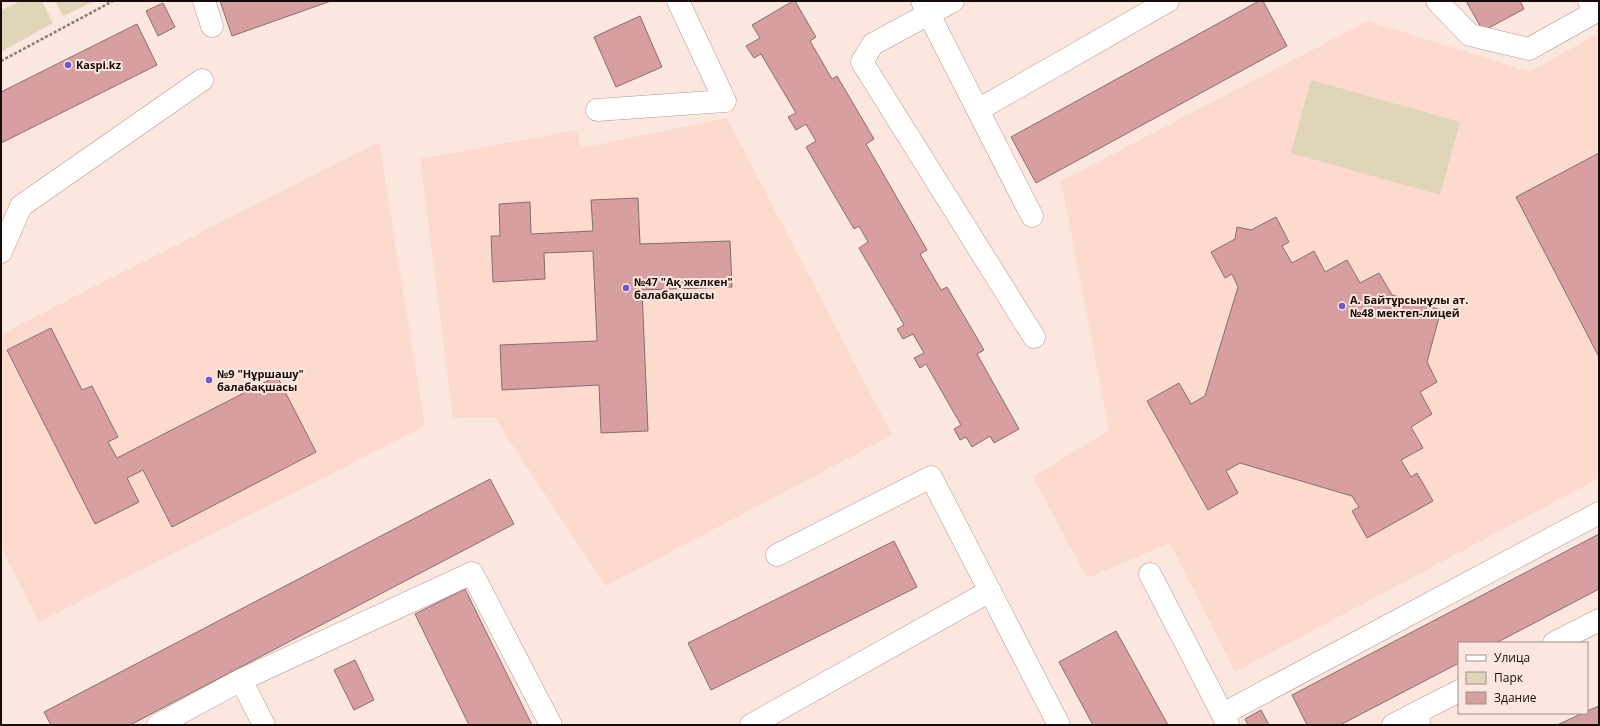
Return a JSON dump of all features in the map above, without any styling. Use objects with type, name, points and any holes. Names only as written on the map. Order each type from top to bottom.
[{"type":"lane","points":[[204,1],[212,26]]},
{"type":"lane","points":[[597,110],[725,101],[678,1]]},
{"type":"lane","points":[[953,1],[925,7],[873,44],[862,62],[1034,337]]},
{"type":"lane","points":[[978,110],[1168,1]]},
{"type":"lane","points":[[1437,1],[1470,35],[1529,49],[1595,12],[1589,1]]},
{"type":"lane","points":[[925,7],[1032,216]]},
{"type":"lane","points":[[1,252],[21,206],[202,80]]},
{"type":"lane","points":[[777,555],[931,477],[1059,725]]},
{"type":"lane","points":[[1150,574],[1226,720],[1599,513]]},
{"type":"lane","points":[[158,725],[241,680],[472,573],[551,725]]},
{"type":"lane","points":[[751,725],[990,591]]},
{"type":"lane","points":[[1556,642],[1599,620]]},
{"type":"lane","points":[[241,680],[264,725]]},
{"type":"lane","points":[[1393,725],[1419,719],[1458,692]]},
{"type":"path","points":[[1,61],[113,1]]},
{"type":"shaded area","name":"А. Байтұрсынұлы ат. №48 мектеп-лицей","points":[[1368,21],[1530,72],[1599,33],[1599,478],[1235,672],[1170,543],[1087,578],[1033,477],[1109,430],[1061,181]]},
{"type":"shaded area","name":"№47 \"Ақ желкен\" балабақшасы","points":[[727,118],[892,435],[606,586],[494,417],[453,418],[420,159],[577,130],[581,148]]},
{"type":"shaded area","name":"№9 \"Нұршашу\" балабақшасы","points":[[379,142],[425,426],[39,622],[1,547],[1,334]]},
{"type":"green space","points":[[21,1],[42,1],[53,23],[1,52],[1,10]]},
{"type":"green space","points":[[55,1],[95,1],[63,16]]},
{"type":"green space","points":[[1311,80],[1460,122],[1440,195],[1291,153]]},
{"type":"building","points":[[220,1],[331,1],[232,36]]},
{"type":"building","points":[[795,1],[816,37],[810,41],[832,79],[837,76],[874,139],[866,144],[927,250],[920,254],[941,290],[947,287],[984,350],[977,354],[1019,429],[994,443],[990,436],[972,447],[966,437],[960,440],[954,429],[961,425],[926,364],[920,368],[914,358],[924,353],[913,334],[903,339],[897,329],[904,325],[859,248],[868,242],[859,226],[854,229],[806,147],[816,141],[806,124],[796,130],[788,117],[796,113],[761,54],[754,58],[746,46],[760,38],[752,25]]},
{"type":"building","points":[[1259,1],[1263,1],[1287,46],[1036,183],[1011,137]]},
{"type":"building","points":[[1466,1],[1520,1],[1524,9],[1483,31]]},
{"type":"building","points":[[163,3],[175,27],[158,36],[146,11]]},
{"type":"building","points":[[640,16],[662,67],[616,87],[594,37]]},
{"type":"building","points":[[137,24],[157,65],[1,143],[1,92]]},
{"type":"building","points":[[1599,153],[1599,357],[1516,197]]},
{"type":"building","points":[[638,198],[640,244],[730,241],[732,287],[642,290],[648,431],[601,433],[599,385],[502,390],[500,345],[597,341],[593,251],[544,253],[545,279],[493,282],[491,236],[500,236],[499,204],[530,202],[531,234],[593,231],[591,200]]},
{"type":"building","points":[[1276,217],[1289,242],[1282,246],[1292,263],[1314,251],[1325,272],[1347,260],[1360,283],[1379,273],[1392,295],[1441,310],[1427,362],[1437,382],[1420,392],[1432,414],[1411,427],[1423,448],[1401,460],[1411,477],[1417,473],[1433,501],[1367,538],[1352,511],[1359,507],[1352,496],[1240,463],[1226,471],[1238,493],[1208,510],[1147,401],[1179,383],[1191,404],[1205,396],[1238,287],[1232,274],[1225,278],[1211,252],[1235,239],[1237,227],[1251,230]]},
{"type":"building","points":[[51,328],[82,390],[92,386],[118,437],[108,442],[117,458],[277,376],[316,452],[172,527],[143,470],[127,478],[139,502],[95,524],[7,350]]},
{"type":"building","points":[[490,479],[514,524],[130,725],[51,725],[44,712]]},
{"type":"building","points":[[1599,534],[1599,589],[1498,642],[1458,642],[1458,664],[1340,725],[1307,725],[1292,695]]},
{"type":"building","points":[[894,541],[917,587],[711,690],[688,643]]},
{"type":"building","points":[[465,589],[532,725],[469,725],[415,614]]},
{"type":"building","points":[[1116,631],[1168,725],[1093,725],[1059,662]]},
{"type":"building","points":[[355,660],[374,700],[354,710],[334,670]]},
{"type":"building","points":[[1599,706],[1599,725],[1557,725],[1581,714],[1588,714],[1588,711]]},
{"type":"building","points":[[1261,710],[1269,725],[1248,725],[1245,719]]},
{"type":"place","name":"Kaspi.kz","points":[[68,65]]},
{"type":"place","name":"№47 \"Ақ желкен\" балабақшасы","points":[[626,288]]},
{"type":"place","name":"А. Байтұрсынұлы ат. №48 мектеп-лицей","points":[[1342,306]]},
{"type":"place","name":"№9 \"Нұршашу\" балабақшасы","points":[[209,380]]}]
